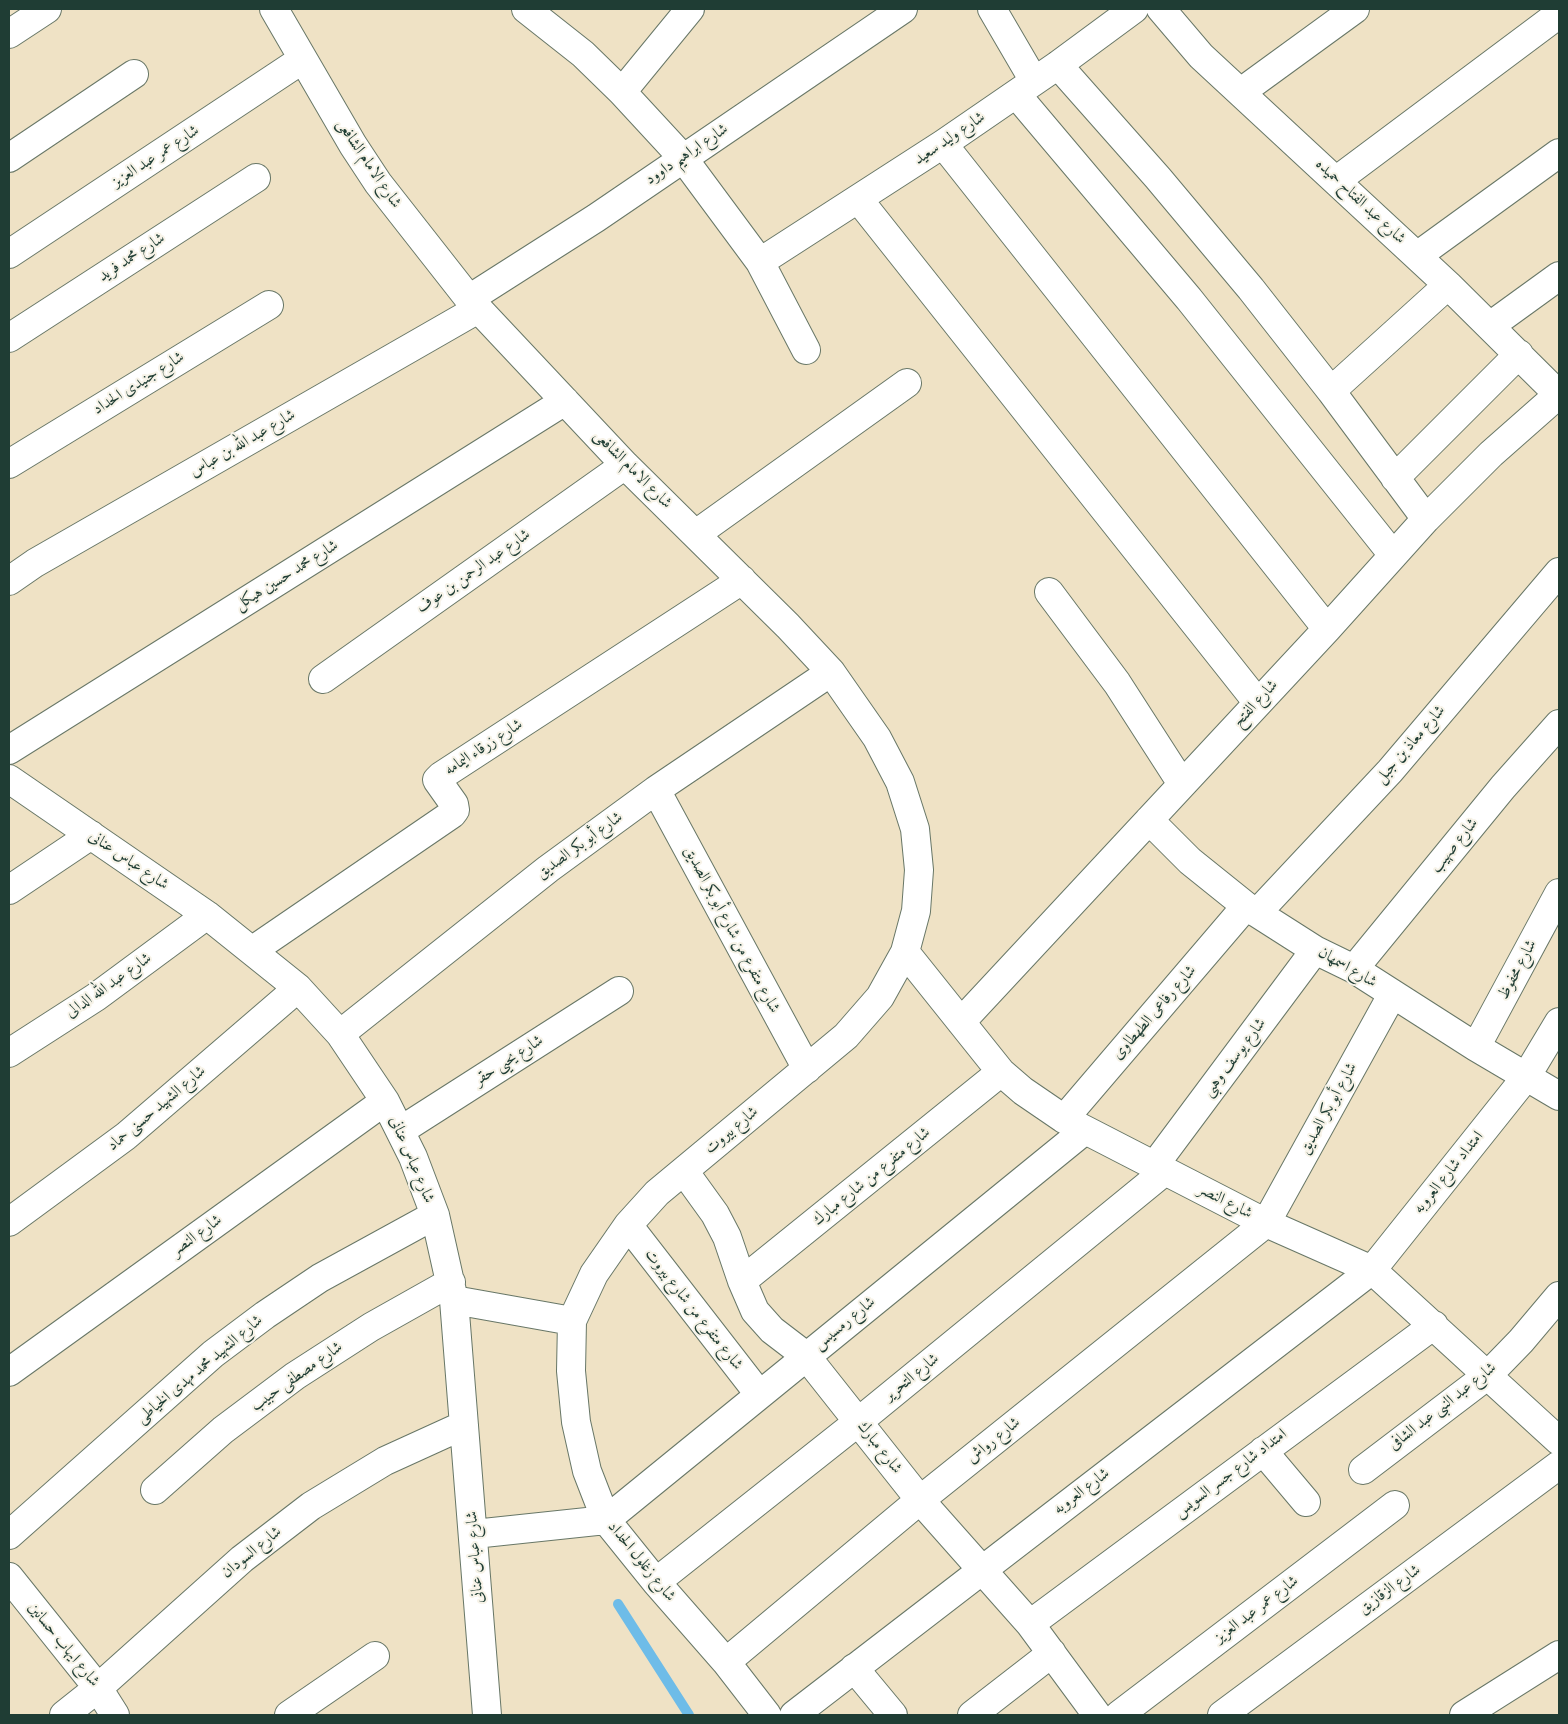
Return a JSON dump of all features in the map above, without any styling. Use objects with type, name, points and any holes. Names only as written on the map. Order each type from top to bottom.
[{"type":"street","points":[[9,34],[48,9]]},
{"type":"street","name":"شارع الامام الشافعى","points":[[274,9],[353,145],[378,183],[474,304],[625,465],[742,580],[831,672],[876,738],[900,782],[915,829],[920,870],[916,912],[904,952]]},
{"type":"street","points":[[526,9],[583,54],[622,92],[683,158],[760,262],[806,350]]},
{"type":"street","points":[[622,92],[690,9]]},
{"type":"street","name":"شارع ابراهيم داوود","points":[[474,304],[683,158],[903,9]]},
{"type":"street","points":[[992,9],[1025,88],[1189,299],[1393,555]]},
{"type":"street","name":"شارع وليد سعيد","points":[[760,262],[859,200],[943,144],[1058,65],[1134,9]]},
{"type":"street","points":[[1242,92],[1355,9]]},
{"type":"street","name":"شارع عبد الفتاح حميده","points":[[1163,10],[1201,56],[1337,180],[1519,354],[1555,381]]},
{"type":"street","points":[[1337,180],[1559,14]]},
{"type":"street","name":"شارع عمر عبد العزيز","points":[[9,254],[303,60]]},
{"type":"street","points":[[1058,65],[1239,274],[1331,391],[1426,519]]},
{"type":"street","points":[[9,158],[134,74]]},
{"type":"street","points":[[943,144],[1327,629]]},
{"type":"street","points":[[1417,256],[1559,153]]},
{"type":"street","name":"شارع محمد فريد","points":[[9,338],[256,178]]},
{"type":"street","points":[[859,200],[1258,703]]},
{"type":"street","points":[[1490,326],[1559,276]]},
{"type":"street","points":[[1331,391],[1448,285]]},
{"type":"street","name":"شارع جنيدى الحداد","points":[[9,464],[269,304]]},
{"type":"street","name":"شارع عبد الله بن عباس","points":[[9,581],[35,562],[474,304]]},
{"type":"street","points":[[1395,478],[1519,354]]},
{"type":"street","name":"شارع الفتح","points":[[960,1022],[1327,629],[1426,519],[1491,454],[1555,381]]},
{"type":"street","points":[[696,534],[907,383]]},
{"type":"street","name":"شارع محمد حسين هيكل","points":[[9,750],[564,401]]},
{"type":"street","name":"شارع عبد الرحمن بن عوف","points":[[323,679],[625,465]]},
{"type":"street","name":"شارع معاذ بن جبل","points":[[1251,910],[1390,771],[1559,572]]},
{"type":"street","name":"شارع زرقاء اليمامه","points":[[254,950],[452,814],[455,810],[454,804],[437,780],[441,776],[742,580]]},
{"type":"street","points":[[1049,592],[1117,683],[1182,784]]},
{"type":"street","name":"شارع أبو بكر الصديق","points":[[340,1034],[541,875],[656,790],[831,672]]},
{"type":"street","name":"شارع صهيب","points":[[1354,969],[1503,787],[1559,724]]},
{"type":"street","name":"شارع عباس عنانى","points":[[9,779],[254,950],[298,988],[340,1034],[385,1101],[413,1157],[435,1215],[452,1291],[474,1534],[487,1715]]},
{"type":"street","name":"شارع متفرع من شارع أبو بكر الصديق","points":[[656,790],[806,1069]]},
{"type":"street","name":"شارع اسمهان","points":[[1149,820],[1190,861],[1251,910],[1316,950],[1354,969],[1392,995],[1559,1096]]},
{"type":"street","points":[[9,890],[91,835]]},
{"type":"street","name":"شارع محفوظ","points":[[1476,1047],[1559,893]]},
{"type":"street","name":"شارع رفاعى الطهطاوى","points":[[1074,1125],[1251,910]]},
{"type":"street","name":"شارع عبد الله الدالى","points":[[9,1053],[96,997],[206,915]]},
{"type":"street","name":"شارع يوسف وهبى","points":[[1160,1169],[1316,950]]},
{"type":"street","name":"شارع النصر","points":[[904,952],[1001,1072],[1023,1091],[1074,1125],[1266,1223],[1372,1270],[1559,1441]]},
{"type":"street","name":"شارع بيروت","points":[[572,1320],[594,1274],[628,1225],[657,1193],[846,1036],[880,997],[904,952]]},
{"type":"street","name":"شارع الشهيد حسنى حماد","points":[[9,1222],[126,1136],[298,988]]},
{"type":"street","name":"شارع يحيى حقر","points":[[400,1131],[619,991]]},
{"type":"street","name":"شارع أبو بكر الصديق","points":[[1266,1223],[1392,995]]},
{"type":"street","name":"امتداد شارع العروبه","points":[[1372,1270],[1526,1077],[1559,1022]]},
{"type":"street","name":"شارع متفرع من شارع مبارك","points":[[742,1282],[1001,1072]]},
{"type":"street","name":"شارع النصر","points":[[9,1372],[385,1101]]},
{"type":"street","name":"شارع رمسيس","points":[[606,1520],[806,1356],[1074,1125]]},
{"type":"street","name":"شارع التحرير","points":[[656,1582],[858,1422],[1160,1169]]},
{"type":"street","name":"شارع مبارك","points":[[684,1171],[715,1214],[727,1237],[742,1282],[755,1311],[772,1330],[806,1356],[920,1500],[1030,1624],[1097,1715]]},
{"type":"street","name":"شارع الشهيد محمد مهدى الخياطى","points":[[9,1535],[213,1354],[320,1278],[435,1215]]},
{"type":"street","name":"شارع رواش","points":[[726,1662],[920,1500],[1266,1223]]},
{"type":"street","name":"شارع متفرع من شارع بيروت","points":[[628,1225],[759,1394]]},
{"type":"street","name":"شارع العروبه","points":[[794,1715],[982,1568],[1372,1270]]},
{"type":"street","points":[[452,1291],[572,1320]]},
{"type":"street","name":"شارع مصطفى حبيب","points":[[155,1490],[223,1430],[295,1376],[371,1327],[452,1291]]},
{"type":"street","name":"شارع عبد النبى عبد الشافى","points":[[1363,1470],[1488,1375],[1522,1341],[1559,1296]]},
{"type":"street","name":"شارع زغلول الحداد","points":[[572,1320],[571,1371],[576,1422],[588,1471],[606,1520],[656,1582],[726,1662],[767,1715]]},
{"type":"street","name":"امتداد شارع جسر السويس","points":[[1030,1624],[1434,1325]]},
{"type":"street","name":"شارع السودان","points":[[64,1715],[98,1688],[242,1560],[311,1506],[385,1461],[464,1425]]},
{"type":"street","points":[[1263,1451],[1306,1502]]},
{"type":"street","name":"شارع الزقازيق","points":[[1222,1715],[1559,1466]]},
{"type":"street","name":"شارع عمر عبد العزيز","points":[[1120,1715],[1395,1505]]},
{"type":"street","points":[[474,1534],[606,1520]]},
{"type":"street","name":"شارع ايهاب حسانين","points":[[9,1577],[98,1688],[115,1715]]},
{"type":"street","points":[[972,1715],[1052,1653]]},
{"type":"street","points":[[1464,1715],[1559,1655]]},
{"type":"street","points":[[289,1715],[375,1656]]},
{"type":"street","points":[[854,1668],[893,1715]]},
{"type":"waterway","points":[[618,1604],[689,1715]]}]
